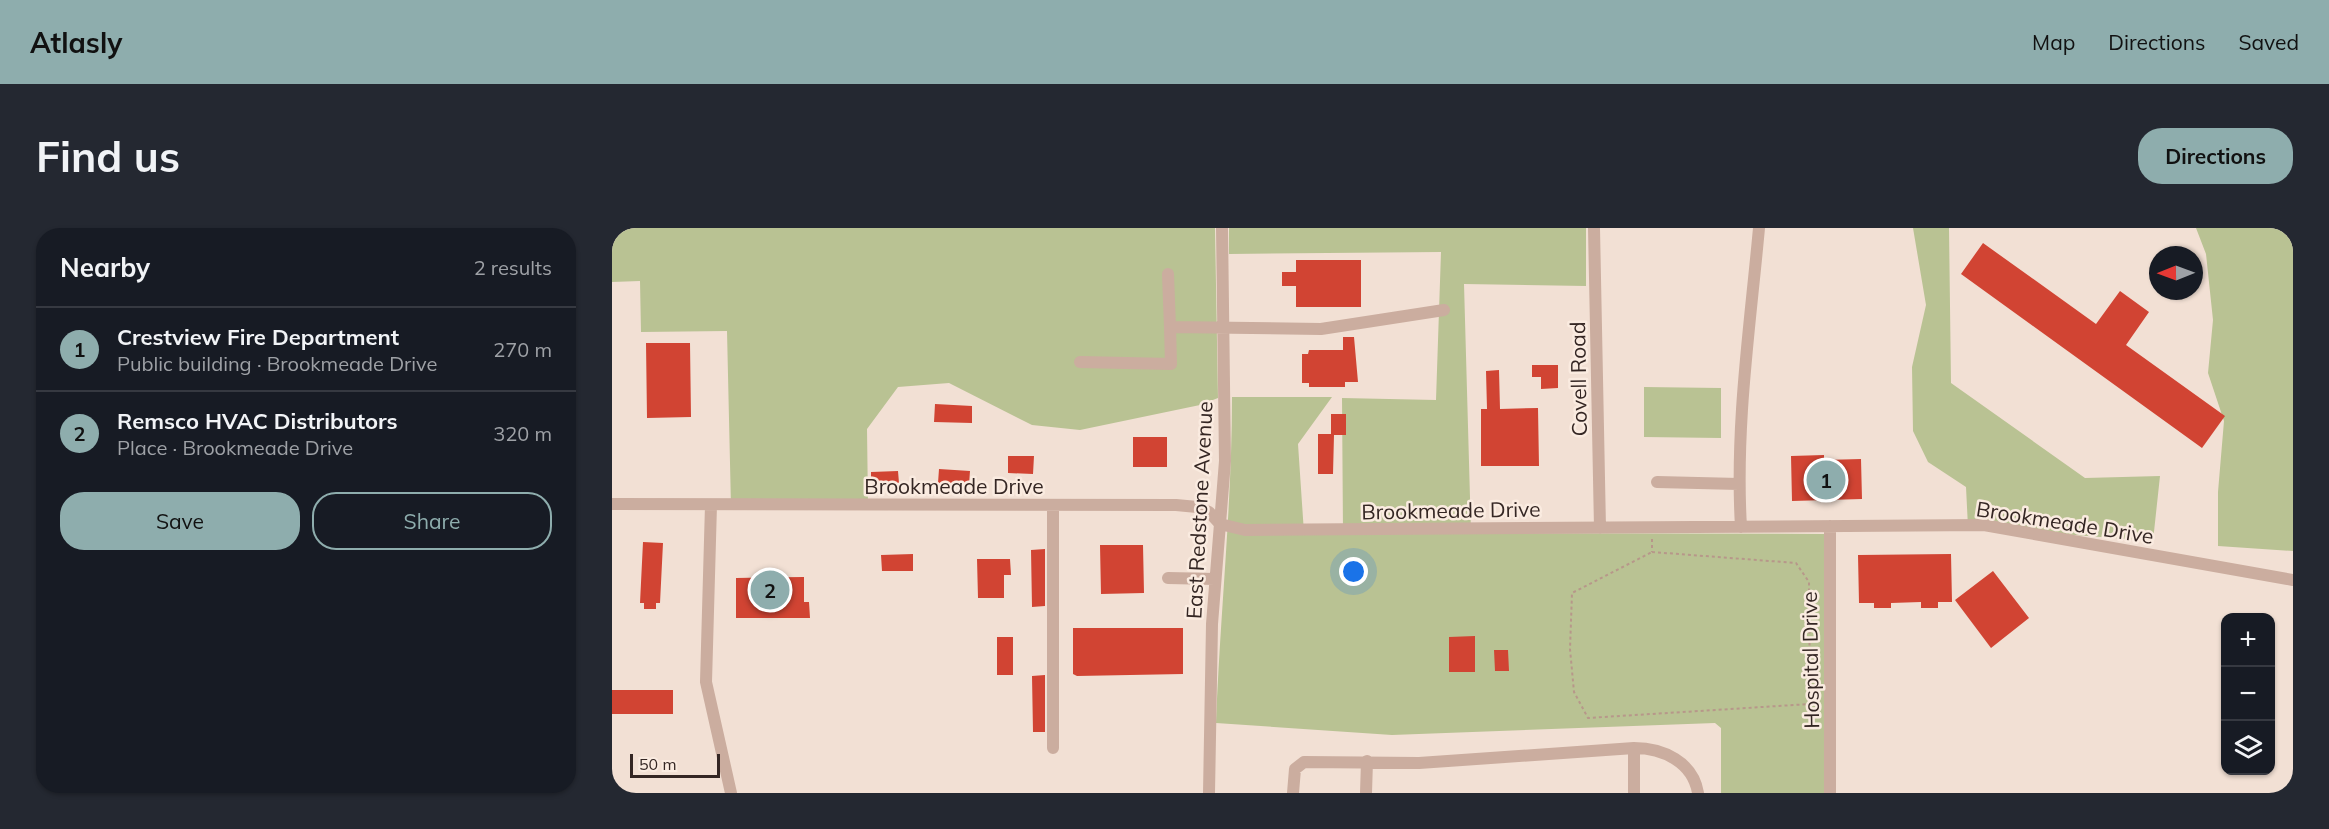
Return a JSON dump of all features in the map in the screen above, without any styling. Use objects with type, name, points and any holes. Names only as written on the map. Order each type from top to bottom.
[{"type":"street","name":"East Redstone Avenue","points":[[1209,793],[1215,579],[1225,461],[1222,228]]},
{"type":"street","name":"Covell Road","points":[[1594,228],[1600,528]]},
{"type":"street","points":[[1741,527],[1738,484],[1759,228]]},
{"type":"street","points":[[1080,362],[1171,364],[1168,274]]},
{"type":"street","points":[[1170,327],[1321,329],[1444,310]]},
{"type":"street","points":[[1657,482],[1738,484]]},
{"type":"street","name":"Brookmeade Drive","points":[[612,504],[1197,507],[1209,512],[1220,524],[1245,530],[1984,525],[2293,580]]},
{"type":"street","points":[[711,505],[706,682],[731,793]]},
{"type":"street","points":[[1053,505],[1053,748]]},
{"type":"street","name":"Hospital Drive","points":[[1830,526],[1830,793]]},
{"type":"street","points":[[1168,578],[1215,579]]},
{"type":"street","points":[[1634,748],[1634,793]]},
{"type":"street","points":[[1293,793],[1295,769],[1304,762],[1419,763],[1634,748],[1658,750],[1670,755],[1692,775],[1698,793]]},
{"type":"street","points":[[1366,761],[1366,793]]},
{"type":"path","points":[[1652,552],[1796,563],[1809,582],[1810,704],[1588,718],[1574,692],[1570,649],[1572,593],[1652,552]]},
{"type":"green space","points":[[612,228],[1215,228],[1218,398],[1200,405],[1080,430],[1032,425],[949,383],[898,387],[867,429],[868,505],[731,507],[727,331],[641,332],[640,281],[612,282]]},
{"type":"green space","points":[[1229,228],[1586,228],[1586,286],[1464,284],[1471,533],[1825,534],[1828,793],[1721,793],[1721,728],[1715,723],[1392,735],[1216,723],[1230,479],[1232,397],[1332,397],[1298,444],[1304,533],[1343,533],[1342,398],[1436,400],[1441,252],[1229,254]]},
{"type":"green space","points":[[1913,228],[1949,228],[1951,383],[2085,478],[2160,476],[2153,541],[1968,527],[1966,487],[1928,462],[1913,431],[1912,367],[1926,305]]},
{"type":"green space","points":[[2196,228],[2293,228],[2293,551],[2218,546],[2218,492],[2224,421],[2208,373],[2213,320],[2206,254]]},
{"type":"green space","points":[[1644,387],[1721,388],[1721,438],[1644,437]]},
{"type":"building","points":[[1983,243],[2096,324],[2120,291],[2149,312],[2126,345],[2225,416],[2202,448],[1961,274]]},
{"type":"building","points":[[1296,260],[1361,260],[1361,307],[1296,307],[1296,286],[1282,286],[1282,272],[1296,272]]},
{"type":"building","points":[[1343,337],[1354,337],[1358,382],[1345,382],[1345,387],[1309,387],[1309,383],[1302,383],[1302,354],[1308,354],[1309,350],[1343,350]]},
{"type":"building","points":[[646,343],[690,343],[691,417],[647,418]]},
{"type":"building","points":[[1532,365],[1558,365],[1558,388],[1541,389],[1541,377],[1532,377]]},
{"type":"building","points":[[1499,370],[1500,409],[1538,408],[1539,466],[1481,466],[1481,409],[1487,409],[1486,371]]},
{"type":"building","points":[[935,404],[972,406],[972,423],[934,422]]},
{"type":"building","points":[[1331,414],[1346,414],[1346,435],[1334,435],[1333,474],[1318,474],[1318,434],[1331,434]]},
{"type":"building","points":[[1133,437],[1167,437],[1167,467],[1133,467]]},
{"type":"building","points":[[1824,455],[1824,460],[1861,459],[1862,499],[1792,501],[1791,456]]},
{"type":"building","points":[[1008,456],[1034,456],[1033,474],[1008,473]]},
{"type":"building","points":[[939,469],[970,471],[969,485],[938,483]]},
{"type":"building","points":[[898,471],[899,483],[871,483],[871,472]]},
{"type":"building","points":[[643,542],[663,543],[660,603],[656,603],[656,609],[644,609],[644,603],[640,603]]},
{"type":"building","points":[[1100,545],[1143,545],[1144,593],[1101,594]]},
{"type":"building","points":[[1045,549],[1045,606],[1032,607],[1031,550]]},
{"type":"building","points":[[913,554],[913,571],[882,571],[881,555]]},
{"type":"building","points":[[1951,554],[1952,602],[1938,602],[1938,608],[1921,608],[1921,602],[1891,603],[1891,608],[1874,608],[1874,603],[1859,603],[1858,555]]},
{"type":"building","points":[[977,559],[1010,559],[1011,575],[1004,575],[1004,598],[978,598]]},
{"type":"building","points":[[1993,571],[2029,618],[1991,648],[1955,600]]},
{"type":"building","points":[[804,577],[804,602],[809,602],[810,618],[736,618],[736,578]]},
{"type":"building","points":[[1073,628],[1183,628],[1183,674],[1077,676],[1073,674]]},
{"type":"building","points":[[1475,636],[1475,672],[1449,672],[1449,637]]},
{"type":"building","points":[[997,637],[1013,637],[1013,675],[997,675]]},
{"type":"building","points":[[1494,650],[1508,650],[1509,671],[1495,671]]},
{"type":"building","points":[[1045,675],[1045,732],[1033,732],[1032,676]]},
{"type":"building","points":[[612,690],[673,690],[673,714],[612,714]]},
{"type":"place","name":"Crestview Fire Department","points":[[1826,480]]},
{"type":"place","name":"Remsco HVAC Distributors","points":[[770,590]]}]
